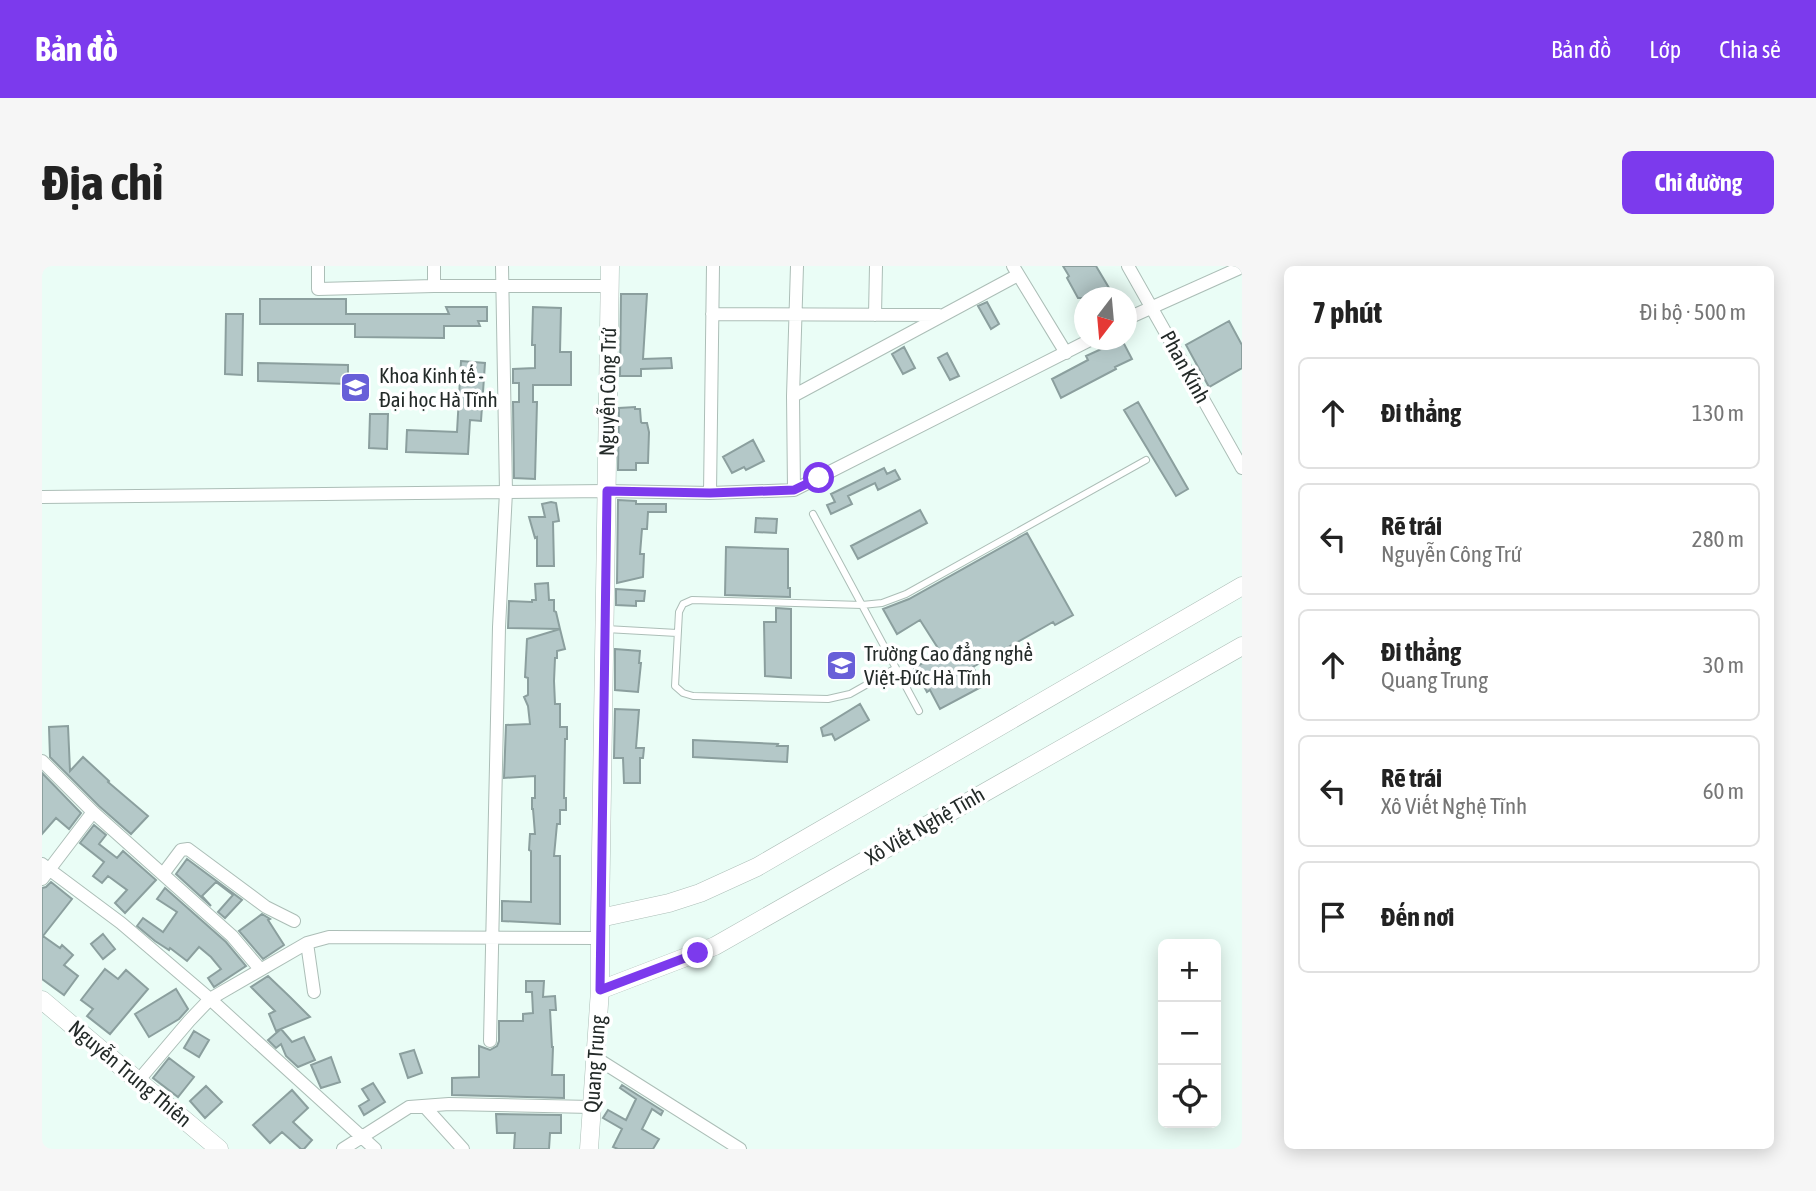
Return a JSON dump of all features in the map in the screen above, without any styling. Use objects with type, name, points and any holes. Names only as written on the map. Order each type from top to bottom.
[{"type":"street","points":[[318,266],[318,289],[610,286]]},
{"type":"street","points":[[434,266],[434,286]]},
{"type":"street","points":[[490,1041],[499,627],[506,492],[502,266]]},
{"type":"street","name":"Nguyễn Công Trứ","points":[[601,938],[610,266]]},
{"type":"street","points":[[710,493],[713,266]]},
{"type":"street","points":[[794,490],[793,396],[797,266]]},
{"type":"street","points":[[875,314],[876,266]]},
{"type":"street","name":"Phan Kính","points":[[1128,266],[1242,468]]},
{"type":"street","points":[[1137,314],[1242,267]]},
{"type":"street","points":[[793,396],[942,315],[1016,270],[1066,353]]},
{"type":"street","points":[[712,314],[942,315]]},
{"type":"street","points":[[42,497],[607,491],[710,493],[794,490],[1074,349]]},
{"type":"street","points":[[600,918],[669,903],[700,893],[757,867],[1242,586]]},
{"type":"street","name":"Xô Viết Nghệ Tĩnh","points":[[600,990],[715,946],[1242,646]]},
{"type":"street","points":[[42,761],[93,812],[232,936],[260,969]]},
{"type":"street","points":[[93,812],[44,871],[121,923],[210,999],[375,1149]]},
{"type":"street","points":[[163,874],[181,850],[188,849],[266,907],[294,921]]},
{"type":"street","points":[[138,1081],[210,999],[307,943],[329,937],[601,938]]},
{"type":"street","name":"Quang Trung","points":[[589,1149],[601,938]]},
{"type":"street","points":[[307,943],[313,992]]},
{"type":"street","name":"Nguyễn Trung Thiên","points":[[42,1000],[219,1149]]},
{"type":"street","points":[[596,1058],[740,1149]]},
{"type":"street","points":[[343,1149],[405,1109],[413,1107],[449,1104],[592,1107]]},
{"type":"street","points":[[425,1107],[463,1149]]},
{"type":"lane","points":[[896,668],[850,694],[828,699],[693,696],[683,693],[675,686],[679,612],[683,604],[692,600],[862,605],[882,603],[906,594],[1146,460]]},
{"type":"lane","points":[[813,514],[919,711]]},
{"type":"lane","points":[[605,629],[677,633]]},
{"type":"building","points":[[1063,266],[1096,266],[1108,287],[1074,287],[1074,291],[1067,278],[1069,276]]},
{"type":"building","points":[[621,294],[647,294],[643,359],[671,358],[672,368],[641,369],[641,376],[620,376]]},
{"type":"building","points":[[260,299],[346,299],[346,314],[449,314],[446,307],[487,307],[487,321],[478,321],[480,326],[444,326],[444,338],[355,337],[355,324],[260,324]]},
{"type":"building","points":[[987,302],[999,324],[991,329],[978,306]]},
{"type":"building","points":[[533,307],[561,308],[560,352],[571,352],[571,385],[533,385],[533,402],[537,402],[535,479],[514,478],[513,402],[519,402],[519,383],[513,383],[513,369],[535,368],[535,345],[532,345]]},
{"type":"building","points":[[226,314],[243,314],[242,375],[225,374]]},
{"type":"building","points":[[1229,321],[1242,345],[1242,368],[1209,387],[1186,345]]},
{"type":"building","points":[[904,347],[915,368],[903,374],[892,354]]},
{"type":"building","points":[[1100,350],[1127,350],[1132,359],[1061,398],[1052,379],[1088,360],[1086,356]]},
{"type":"building","points":[[947,353],[959,376],[950,380],[938,358]]},
{"type":"building","points":[[461,361],[485,363],[481,421],[470,420],[468,454],[406,452],[407,430],[457,432]]},
{"type":"building","points":[[258,363],[348,365],[348,384],[258,381]]},
{"type":"building","points":[[1138,402],[1188,489],[1176,496],[1124,410]]},
{"type":"building","points":[[619,408],[640,409],[641,422],[647,423],[648,463],[636,463],[636,470],[618,470]]},
{"type":"building","points":[[370,414],[388,414],[387,449],[369,448]]},
{"type":"building","points":[[753,440],[764,461],[746,470],[744,467],[732,473],[723,457]]},
{"type":"building","points":[[884,468],[887,474],[895,470],[900,479],[878,490],[875,483],[848,496],[852,504],[831,514],[827,505],[835,502],[831,494]]},
{"type":"building","points":[[618,500],[636,501],[636,504],[666,504],[666,512],[648,512],[647,529],[642,529],[640,554],[644,554],[643,577],[617,583]]},
{"type":"building","points":[[556,503],[559,521],[553,522],[554,566],[537,566],[537,537],[535,538],[529,517],[545,517],[542,504]]},
{"type":"building","points":[[920,510],[927,523],[858,559],[851,546]]},
{"type":"building","points":[[756,518],[777,519],[776,533],[755,532]]},
{"type":"building","points":[[1027,533],[1073,615],[1055,625],[1053,622],[973,667],[983,686],[940,709],[914,668],[941,653],[920,620],[897,634],[883,609],[909,599]]},
{"type":"building","points":[[726,547],[788,549],[790,597],[725,595]]},
{"type":"building","points":[[548,583],[549,600],[554,600],[554,611],[560,629],[508,628],[509,601],[532,602],[536,600],[535,584]]},
{"type":"building","points":[[616,589],[645,591],[644,601],[636,601],[636,606],[616,605]]},
{"type":"building","points":[[776,608],[791,609],[791,678],[765,676],[764,622],[776,622]]},
{"type":"building","points":[[560,629],[565,649],[557,651],[555,658],[555,704],[560,704],[560,727],[567,727],[567,739],[564,798],[566,810],[560,810],[554,856],[560,856],[560,924],[502,921],[502,901],[531,902],[529,850],[530,834],[535,834],[532,798],[535,798],[535,776],[504,778],[506,725],[530,724],[524,697],[528,695],[528,678],[525,677],[527,639]]},
{"type":"building","points":[[615,649],[640,651],[638,692],[615,690]]},
{"type":"building","points":[[860,704],[869,720],[835,740],[832,734],[823,736],[821,728]]},
{"type":"building","points":[[615,709],[639,710],[636,748],[644,748],[643,758],[640,758],[640,783],[624,783],[623,758],[614,758]]},
{"type":"building","points":[[68,726],[70,771],[83,757],[148,816],[131,834],[50,757],[49,727]]},
{"type":"building","points":[[693,740],[788,746],[787,762],[693,757]]},
{"type":"building","points":[[42,773],[81,813],[69,829],[56,818],[42,834]]},
{"type":"building","points":[[94,825],[106,835],[99,844],[117,858],[123,851],[156,880],[125,913],[115,903],[127,890],[108,876],[102,883],[93,876],[104,862],[80,843]]},
{"type":"building","points":[[187,859],[242,900],[225,918],[218,912],[233,895],[216,882],[202,896],[211,906],[176,874]]},
{"type":"building","points":[[51,882],[72,899],[43,936],[60,948],[62,945],[73,955],[64,965],[78,976],[64,995],[42,979],[42,888]]},
{"type":"building","points":[[165,888],[226,942],[246,966],[214,987],[208,978],[221,969],[199,947],[187,961],[137,926],[143,918],[163,932],[177,912],[157,899]]},
{"type":"building","points":[[262,914],[270,919],[268,920],[284,945],[263,959],[239,931]]},
{"type":"building","points":[[103,934],[115,949],[103,959],[91,944]]},
{"type":"building","points":[[105,969],[118,979],[126,970],[148,989],[110,1034],[87,1016],[93,1009],[81,1000]]},
{"type":"building","points":[[268,976],[310,1017],[276,1031],[269,1014],[275,1011],[251,987]]},
{"type":"building","points":[[526,981],[544,981],[543,997],[555,996],[556,1010],[550,1010],[552,1075],[564,1075],[564,1098],[452,1095],[452,1078],[479,1077],[479,1046],[490,1050],[497,1046],[499,1021],[523,1021],[523,1014],[533,1013],[532,992],[526,992]]},
{"type":"building","points":[[176,989],[188,1009],[179,1019],[149,1037],[135,1014]]},
{"type":"building","points":[[281,1029],[292,1042],[304,1037],[315,1060],[298,1067],[286,1056],[281,1044],[276,1048],[268,1040]]},
{"type":"building","points":[[194,1031],[209,1040],[199,1057],[184,1048]]},
{"type":"building","points":[[414,1050],[422,1073],[408,1078],[400,1054]]},
{"type":"building","points":[[331,1057],[340,1082],[321,1088],[311,1065]]},
{"type":"building","points":[[169,1058],[194,1077],[178,1097],[153,1078]]},
{"type":"building","points":[[373,1083],[385,1102],[364,1115],[359,1106],[369,1100],[362,1089]]},
{"type":"building","points":[[622,1085],[663,1111],[661,1115],[652,1109],[642,1129],[659,1139],[653,1149],[613,1147],[622,1129],[603,1118],[608,1110],[626,1120],[636,1099],[620,1088]]},
{"type":"building","points":[[206,1086],[222,1102],[205,1118],[190,1101]]},
{"type":"building","points":[[292,1090],[308,1108],[293,1122],[312,1140],[304,1149],[282,1132],[270,1143],[253,1125]]},
{"type":"building","points":[[496,1114],[561,1115],[561,1133],[550,1133],[549,1149],[514,1149],[515,1133],[497,1133]]},
{"type":"place","name":"Khoa Kinh tế - Đại học Hà Tĩnh","points":[[356,388]]},
{"type":"place","name":"Trường Cao đẳng nghề Việt-Đức Hà Tĩnh","points":[[841,666]]},
{"type":"route","points":[[698,953],[600,990],[607,491],[710,493],[794,490],[819,478]]}]
